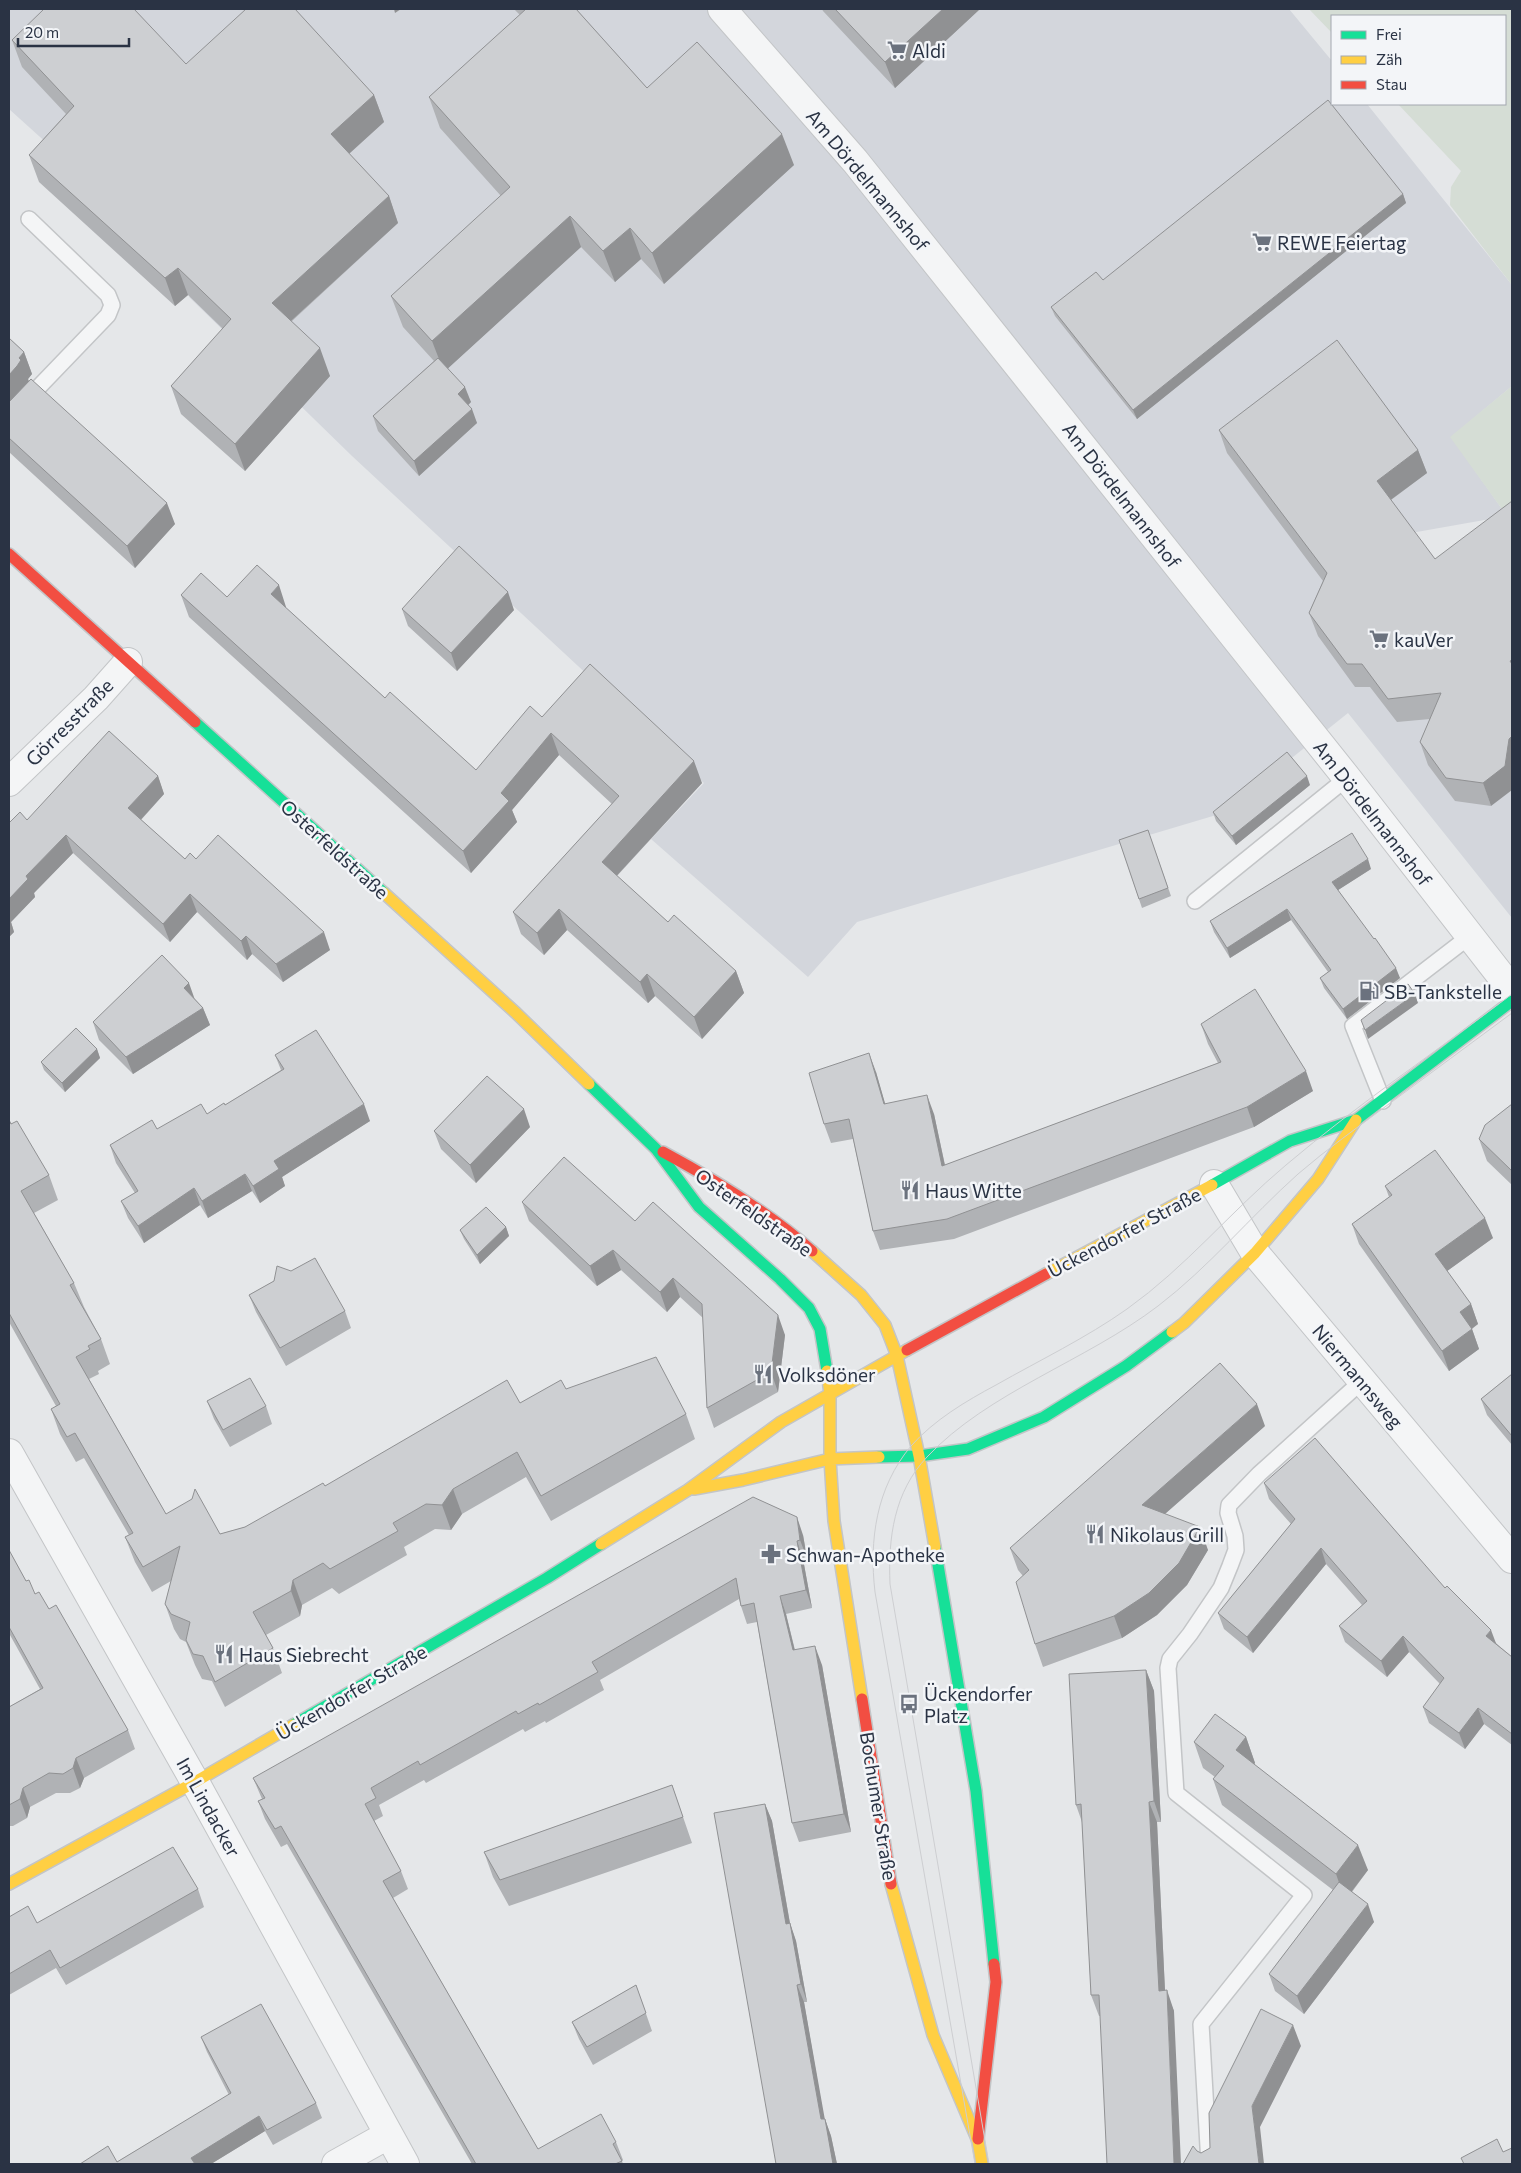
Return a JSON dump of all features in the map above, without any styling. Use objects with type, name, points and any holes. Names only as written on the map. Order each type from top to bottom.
[{"type":"main road","name":"Osterfeldstraße","points":[[9,554],[516,1013],[656,1149],[699,1207],[780,1279],[809,1308],[820,1328],[826,1358],[830,1394],[830,1459]]},
{"type":"main road","name":"Ückendorfer Straße","points":[[9,1884],[196,1782],[548,1578],[688,1490],[781,1422],[830,1394],[1290,1141],[1356,1120],[1512,1001]]},
{"type":"main road","name":"Ückendorfer Straße","points":[[688,1490],[743,1480],[830,1459],[919,1456],[968,1449],[1044,1417],[1126,1366],[1184,1323],[1255,1253],[1318,1179],[1356,1120]]},
{"type":"main road","name":"Osterfeldstraße","points":[[656,1149],[709,1177],[796,1236],[861,1294],[885,1326],[897,1356]]},
{"type":"main road","points":[[897,1356],[919,1456]]},
{"type":"main road","name":"Bochumer Straße","points":[[919,1456],[976,1791],[996,1982],[978,2141]]},
{"type":"main road","name":"Bochumer Straße","points":[[830,1459],[834,1521],[892,1891],[933,2035],[978,2141],[982,2164]]},
{"type":"street","name":"Am Dördelmannshof","points":[[722,9],[855,161],[1347,778],[1512,990]]},
{"type":"street","name":"Görresstraße","points":[[9,782],[96,698],[128,662]]},
{"type":"street","name":"Niermannsweg","points":[[1214,1184],[1255,1253],[1512,1559]]},
{"type":"street","name":"Im Lindacker","points":[[9,1453],[196,1782],[405,2164]]},
{"type":"street","points":[[336,2164],[388,2135]]},
{"type":"lane","points":[[9,418],[108,315],[112,305],[108,295],[29,219]]},
{"type":"lane","points":[[1195,902],[1347,778]]},
{"type":"lane","points":[[1383,1101],[1352,1026],[1470,936]]},
{"type":"lane","points":[[1209,2164],[1201,2024],[1304,1895],[1176,1793],[1168,1668],[1170,1659],[1222,1588],[1236,1550],[1235,1536],[1228,1513],[1230,1505],[1259,1474],[1362,1381]]},
{"type":"shaded area","points":[[9,9],[1289,9],[1331,60],[1331,105],[1368,105],[1512,285],[1512,386],[1451,437],[1507,516],[1411,533],[1512,672],[1512,918],[1348,713],[1223,813],[857,922],[808,977],[651,839],[704,783],[352,456],[189,297],[204,285],[9,109]]},
{"type":"shaded area","points":[[1309,9],[1512,9],[1512,285],[1450,205],[1451,187],[1461,171],[1399,105],[1506,105],[1506,15],[1331,15],[1331,32]]},
{"type":"shaded area","points":[[1512,386],[1512,515],[1507,516],[1450,437]]},
{"type":"building","points":[[44,9],[134,9],[186,64],[246,9],[295,9],[374,95],[331,134],[389,196],[272,303],[320,348],[235,444],[171,386],[231,319],[178,268],[165,278],[29,155],[74,106],[12,40]]},
{"type":"building","points":[[526,9],[576,9],[647,88],[697,42],[782,134],[652,253],[630,228],[603,251],[570,216],[432,341],[391,296],[510,187],[429,97]]},
{"type":"building","points":[[835,9],[943,9],[885,62]]},
{"type":"building","name":"REWE Feiertag","points":[[1328,100],[1403,194],[1133,410],[1051,307],[1096,272],[1103,280]]},
{"type":"building","points":[[9,338],[24,352],[19,358],[21,360],[9,375]]},
{"type":"building","points":[[1337,340],[1418,450],[1377,481],[1435,559],[1512,501],[1512,660],[1510,661],[1512,664],[1512,736],[1509,739],[1505,766],[1483,783],[1446,778],[1420,742],[1441,693],[1388,699],[1362,664],[1347,664],[1309,613],[1327,573],[1219,430]]},
{"type":"building","points":[[438,358],[465,387],[458,394],[472,409],[414,461],[373,416]]},
{"type":"building","points":[[31,379],[167,503],[127,546],[9,438],[9,402]]},
{"type":"building","points":[[459,546],[508,592],[451,653],[402,609]]},
{"type":"building","points":[[257,565],[279,585],[271,594],[385,698],[390,692],[476,770],[530,706],[542,717],[590,664],[694,761],[602,862],[668,922],[674,915],[736,971],[694,1017],[647,974],[640,982],[559,909],[537,933],[513,912],[619,796],[551,733],[501,793],[509,801],[463,851],[181,595],[201,573],[227,597]]},
{"type":"building","points":[[109,731],[158,776],[128,808],[185,859],[190,853],[196,859],[218,835],[324,932],[276,964],[246,936],[241,941],[190,894],[163,924],[66,835],[26,876],[28,879],[9,899],[9,823],[20,812],[27,820]]},
{"type":"building","points":[[1287,752],[1307,776],[1232,836],[1213,812]]},
{"type":"building","points":[[1148,830],[1168,888],[1139,899],[1119,840]]},
{"type":"building","points":[[1352,833],[1368,859],[1332,882],[1396,968],[1343,1009],[1320,978],[1331,970],[1287,909],[1227,948],[1210,921]]},
{"type":"building","points":[[162,955],[189,983],[184,988],[203,1008],[126,1057],[93,1022]]},
{"type":"building","points":[[1408,984],[1415,994],[1365,1030],[1361,1020]]},
{"type":"building","points":[[1255,989],[1306,1071],[1247,1107],[947,1219],[873,1231],[849,1119],[824,1124],[809,1073],[869,1053],[884,1104],[927,1095],[942,1166],[1221,1062],[1201,1024]]},
{"type":"building","points":[[76,1028],[97,1049],[62,1083],[41,1062]]},
{"type":"building","points":[[316,1030],[364,1104],[274,1161],[279,1169],[253,1186],[245,1174],[202,1201],[194,1188],[138,1226],[121,1201],[138,1191],[110,1145],[152,1120],[157,1129],[201,1104],[207,1114],[224,1103],[225,1105],[284,1069],[275,1055]]},
{"type":"building","points":[[487,1076],[524,1109],[470,1165],[434,1131]]},
{"type":"building","points":[[1512,1104],[1512,1171],[1479,1139],[1485,1125]]},
{"type":"building","points":[[9,1120],[11,1124],[17,1121],[49,1175],[21,1191],[74,1283],[70,1285],[101,1339],[88,1346],[90,1349],[76,1357],[166,1514],[192,1499],[195,1489],[220,1534],[245,1527],[323,1483],[325,1486],[507,1380],[520,1403],[561,1380],[566,1389],[656,1357],[686,1414],[541,1496],[517,1452],[453,1489],[442,1505],[426,1504],[393,1523],[398,1531],[330,1569],[323,1563],[293,1580],[291,1591],[253,1612],[273,1648],[215,1682],[203,1656],[193,1654],[186,1640],[190,1622],[171,1614],[165,1604],[180,1546],[143,1567],[125,1537],[133,1533],[75,1433],[67,1437],[51,1409],[60,1404],[9,1313]]},
{"type":"building","points":[[1435,1150],[1485,1218],[1435,1254],[1471,1304],[1460,1312],[1472,1329],[1442,1351],[1352,1224],[1392,1195],[1385,1186]]},
{"type":"building","points":[[564,1157],[635,1221],[653,1202],[778,1315],[771,1372],[707,1408],[702,1304],[673,1278],[660,1292],[613,1250],[590,1266],[522,1202]]},
{"type":"building","points":[[486,1207],[506,1227],[477,1255],[460,1230]]},
{"type":"building","points":[[315,1258],[345,1311],[280,1348],[249,1295],[274,1281],[277,1266],[291,1271]]},
{"type":"building","points":[[1220,1363],[1257,1404],[1142,1505],[1200,1527],[1179,1563],[1149,1593],[1114,1616],[1035,1644],[1016,1582],[1029,1570],[1010,1548]]},
{"type":"building","points":[[1512,1374],[1512,1436],[1481,1399]]},
{"type":"building","points":[[250,1378],[266,1406],[223,1430],[207,1401]]},
{"type":"building","points":[[1315,1438],[1445,1588],[1447,1586],[1491,1630],[1486,1636],[1512,1657],[1512,1734],[1478,1708],[1459,1733],[1423,1707],[1444,1678],[1403,1636],[1381,1661],[1339,1626],[1367,1601],[1321,1548],[1247,1637],[1218,1613],[1295,1519],[1264,1483]]},
{"type":"building","points":[[753,1497],[797,1517],[800,1540],[797,1541],[806,1590],[780,1596],[793,1650],[815,1646],[844,1814],[792,1823],[754,1603],[741,1606],[736,1578],[592,1662],[598,1672],[539,1705],[538,1703],[518,1714],[516,1711],[420,1765],[418,1761],[371,1788],[376,1798],[365,1804],[401,1871],[383,1881],[538,2149],[601,2114],[616,2142],[613,2144],[622,2161],[615,2164],[476,2164],[281,1826],[275,1829],[258,1801],[265,1798],[253,1778]]},
{"type":"building","points":[[9,1550],[26,1581],[29,1580],[35,1594],[39,1592],[49,1609],[56,1605],[128,1730],[76,1758],[73,1768],[63,1774],[49,1773],[23,1788],[20,1799],[9,1805],[9,1707],[43,1688],[9,1627]]},
{"type":"building","points":[[1146,1670],[1154,1801],[1149,1802],[1159,1991],[1167,1990],[1174,2164],[1107,2164],[1099,1995],[1091,1995],[1081,1804],[1076,1805],[1069,1674]]},
{"type":"building","points":[[1215,1714],[1246,1737],[1236,1750],[1358,1845],[1336,1874],[1213,1779],[1224,1766],[1194,1742]]},
{"type":"building","points":[[672,1785],[683,1817],[500,1880],[484,1852]]},
{"type":"building","points":[[765,1804],[786,1924],[790,1923],[801,1984],[797,1985],[821,2119],[825,2119],[833,2164],[776,2164],[714,1813]]},
{"type":"building","points":[[173,1847],[198,1889],[60,1968],[50,1950],[9,1974],[9,1917],[28,1906],[37,1923]]},
{"type":"building","points":[[1339,1882],[1368,1904],[1297,1996],[1269,1974]]},
{"type":"building","points":[[636,1985],[646,2013],[587,2047],[572,2022]]},
{"type":"building","points":[[261,2004],[316,2103],[267,2130],[259,2116],[191,2158],[195,2164],[80,2164],[108,2146],[117,2162],[231,2093],[201,2037]]},
{"type":"building","points":[[1261,2009],[1293,2025],[1252,2106],[1259,2164],[1183,2164],[1193,2146],[1201,2153],[1210,2148],[1209,2113]]},
{"type":"building","points":[[1497,2139],[1503,2152],[1512,2148],[1512,2164],[1464,2164],[1461,2158]]},
{"type":"tram line","points":[[975,2164],[875,1592],[873,1573],[875,1534],[878,1515],[890,1479],[899,1462],[911,1446],[940,1419],[973,1398],[1111,1320],[1149,1293],[1246,1201],[1313,1142],[1512,994]]},
{"type":"tram line","points":[[989,2164],[890,1584],[892,1533],[900,1500],[916,1471],[927,1457],[951,1434],[1008,1395],[1100,1344],[1158,1306],[1195,1275],[1298,1174],[1512,1013]]},
{"type":"traffic: fast","points":[[195,722],[384,893]]},
{"type":"traffic: fast","points":[[1212,1185],[1290,1141],[1356,1120],[1512,1001]]},
{"type":"traffic: fast","points":[[589,1084],[656,1149],[699,1207],[780,1279],[809,1308],[820,1329],[827,1371]]},
{"type":"traffic: fast","points":[[879,1457],[919,1456],[968,1449],[1044,1417],[1126,1366],[1172,1332]]},
{"type":"traffic: fast","points":[[293,1725],[547,1578],[601,1544]]},
{"type":"traffic: fast","points":[[935,1547],[976,1791],[994,1964]]},
{"type":"traffic: slow","points":[[384,893],[516,1013],[589,1084]]},
{"type":"traffic: slow","points":[[1172,1332],[1184,1323],[1255,1253],[1318,1179],[1356,1120]]},
{"type":"traffic: slow","points":[[1046,1274],[1212,1185]]},
{"type":"traffic: slow","points":[[812,1251],[861,1295],[885,1325],[897,1356],[919,1456],[935,1547]]},
{"type":"traffic: slow","points":[[601,1544],[688,1490],[781,1422],[907,1350]]},
{"type":"traffic: slow","points":[[827,1371],[830,1394],[830,1459],[834,1521],[862,1699]]},
{"type":"traffic: slow","points":[[694,1489],[743,1480],[830,1459],[879,1457]]},
{"type":"traffic: slow","points":[[9,1884],[195,1782],[293,1725]]},
{"type":"traffic: slow","points":[[891,1884],[933,2035],[978,2141],[982,2164]]},
{"type":"traffic: jam","points":[[9,554],[195,722]]},
{"type":"traffic: jam","points":[[663,1152],[740,1197],[812,1251]]},
{"type":"traffic: jam","points":[[907,1350],[1046,1274]]},
{"type":"traffic: jam","points":[[862,1699],[891,1884]]},
{"type":"traffic: jam","points":[[978,2139],[996,1982],[994,1964]]},
{"type":"place","name":"Aldi","points":[[897,50]]},
{"type":"place","name":"REWE Feiertag","points":[[1262,242]]},
{"type":"place","name":"kauVer","points":[[1379,639]]},
{"type":"place","name":"SB-Tankstelle","points":[[1369,991]]},
{"type":"place","name":"Haus Witte","points":[[910,1190]]},
{"type":"place","name":"Volksdöner","points":[[763,1374]]},
{"type":"place","name":"Nikolaus Grill","points":[[1095,1534]]},
{"type":"place","name":"Schwan-Apotheke","points":[[771,1554]]},
{"type":"place","name":"Haus Siebrecht","points":[[224,1654]]},
{"type":"place","name":"Ückendorfer Platz","points":[[909,1704]]}]
